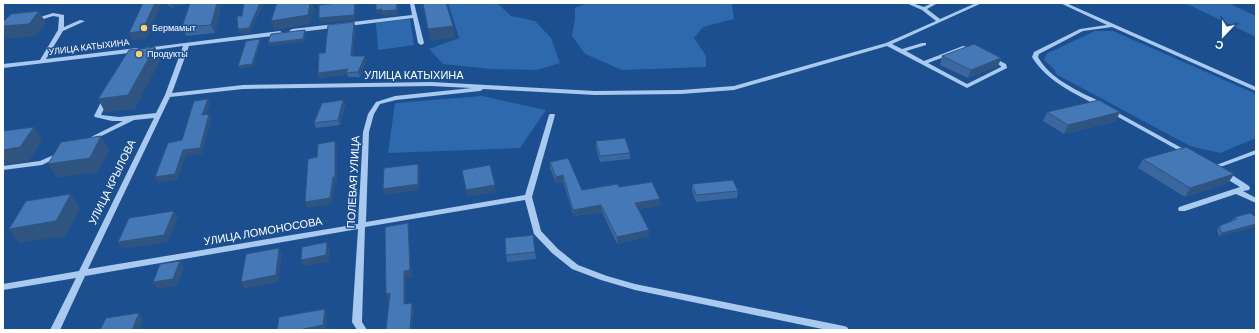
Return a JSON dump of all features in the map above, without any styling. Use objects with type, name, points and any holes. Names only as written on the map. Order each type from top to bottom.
[{"type":"street","points":[[412,3],[421,44]]},
{"type":"street","points":[[908,3],[924,9],[939,21]]},
{"type":"street","points":[[924,9],[936,3]]},
{"type":"street","points":[[492,86],[595,93],[681,92],[734,88],[888,44],[980,3]]},
{"type":"street","points":[[1062,3],[1110,26],[1256,89]]},
{"type":"street","points":[[27,23],[53,14],[62,16],[61,30],[42,61]]},
{"type":"street","name":"УЛИЦА КАТЫХИНА","points":[[3,66],[415,16]]},
{"type":"street","points":[[61,30],[82,21]]},
{"type":"street","points":[[1110,26],[1082,30],[1036,53],[1035,57],[1039,66],[1065,85],[1193,156]]},
{"type":"street","name":"УЛИЦА КРЫЛОВА","points":[[55,330],[81,273],[168,95],[187,44]]},
{"type":"street","points":[[888,44],[902,50],[967,86],[1004,68],[1004,65],[984,55]]},
{"type":"street","points":[[902,50],[909,50],[924,44]]},
{"type":"street","points":[[924,63],[963,48],[978,52]]},
{"type":"street","name":"УЛИЦА КАТЫХИНА","points":[[168,95],[243,87],[431,84],[492,86]]},
{"type":"street","name":"ПОЛЕВАЯ УЛИЦА","points":[[362,330],[357,322],[361,225],[366,132],[371,114],[378,103],[395,98],[481,89],[492,86]]},
{"type":"street","points":[[110,91],[97,116],[104,118],[132,118],[158,115]]},
{"type":"street","points":[[552,115],[528,197],[538,232],[555,251],[575,267],[604,278],[635,287],[844,330]]},
{"type":"street","points":[[76,146],[132,118]]},
{"type":"street","points":[[1182,209],[1246,188],[1210,166],[1256,152]]},
{"type":"street","points":[[3,168],[42,163],[63,153]]},
{"type":"street","points":[[1236,191],[1256,201]]},
{"type":"street","name":"УЛИЦА ЛОМОНОСОВА","points":[[3,287],[528,197]]},
{"type":"shaded area","points":[[448,3],[497,3],[511,16],[535,21],[551,38],[560,63],[537,70],[491,69],[443,64],[429,49],[459,38]]},
{"type":"shaded area","points":[[589,3],[732,3],[734,19],[703,27],[694,38],[706,56],[706,67],[622,70],[585,54],[572,36],[575,8]]},
{"type":"shaded area","points":[[1185,3],[1228,3],[1256,16],[1256,37]]},
{"type":"shaded area","points":[[410,19],[414,45],[378,50],[376,23]]},
{"type":"shaded area","points":[[1095,31],[1113,31],[1256,94],[1256,138],[1220,153],[1190,146],[1056,74],[1055,70],[1044,60],[1046,54]]},
{"type":"shaded area","points":[[482,96],[546,110],[520,148],[388,153],[395,103]]},
{"type":"building","points":[[143,3],[155,3],[142,31],[129,33]]},
{"type":"building","points":[[190,3],[217,3],[211,25],[182,27]]},
{"type":"building","points":[[244,3],[260,3],[249,28],[238,29],[237,16],[242,16]]},
{"type":"building","points":[[277,3],[310,3],[308,15],[271,21]]},
{"type":"building","points":[[355,3],[354,15],[319,18],[319,5]]},
{"type":"building","points":[[376,3],[397,3],[396,10],[376,10]]},
{"type":"building","points":[[423,3],[446,3],[453,26],[428,29]]},
{"type":"building","points":[[39,11],[29,24],[3,26],[3,22],[11,14]]},
{"type":"building","points":[[354,22],[351,56],[365,56],[358,72],[346,73],[348,69],[318,73],[319,53],[325,53],[328,25]]},
{"type":"building","points":[[305,30],[303,39],[268,43],[271,34]]},
{"type":"building","points":[[260,39],[252,64],[238,66],[246,41]]},
{"type":"building","points":[[974,44],[1001,58],[971,70],[942,56]]},
{"type":"building","points":[[155,47],[128,95],[98,99],[129,50]]},
{"type":"building","points":[[208,99],[202,115],[209,114],[200,148],[183,150],[175,174],[155,177],[168,143],[182,140],[194,101]]},
{"type":"building","points":[[343,100],[338,120],[314,123],[322,103]]},
{"type":"building","points":[[1099,100],[1120,112],[1068,125],[1047,112]]},
{"type":"building","points":[[34,127],[20,147],[3,150],[3,131]]},
{"type":"building","points":[[101,136],[90,158],[48,164],[61,142]]},
{"type":"building","points":[[625,138],[630,153],[600,156],[596,141]]},
{"type":"building","points":[[335,141],[335,177],[333,177],[330,198],[305,202],[308,159],[317,157],[318,144]]},
{"type":"building","points":[[1186,147],[1234,174],[1190,188],[1143,159]]},
{"type":"building","points":[[568,158],[582,190],[618,184],[619,187],[652,182],[660,199],[635,203],[649,230],[617,237],[601,205],[573,210],[563,175],[556,177],[550,162]]},
{"type":"building","points":[[418,164],[418,184],[383,189],[384,168]]},
{"type":"building","points":[[490,165],[495,185],[466,190],[462,170]]},
{"type":"building","points":[[733,180],[738,191],[696,195],[692,184]]},
{"type":"building","points":[[71,194],[56,221],[9,229],[26,201]]},
{"type":"building","points":[[174,211],[164,235],[118,242],[129,218]]},
{"type":"building","points":[[1250,213],[1256,217],[1256,224],[1222,233],[1219,226],[1237,219],[1235,217]]},
{"type":"building","points":[[408,223],[410,270],[404,271],[404,304],[412,303],[410,330],[386,330],[390,293],[386,294],[385,227]]},
{"type":"building","points":[[533,235],[535,252],[506,255],[505,238]]},
{"type":"building","points":[[327,242],[326,255],[301,260],[302,247]]},
{"type":"building","points":[[279,248],[276,275],[241,282],[246,254]]},
{"type":"building","points":[[180,261],[173,279],[153,282],[160,264]]},
{"type":"building","points":[[325,309],[323,325],[299,330],[277,330],[279,317]]},
{"type":"building","points":[[139,313],[132,330],[100,330],[106,318]]},
{"type":"place","name":"Бермамыт","points":[[144,28]]},
{"type":"place","name":"Продукты","points":[[139,54]]}]
